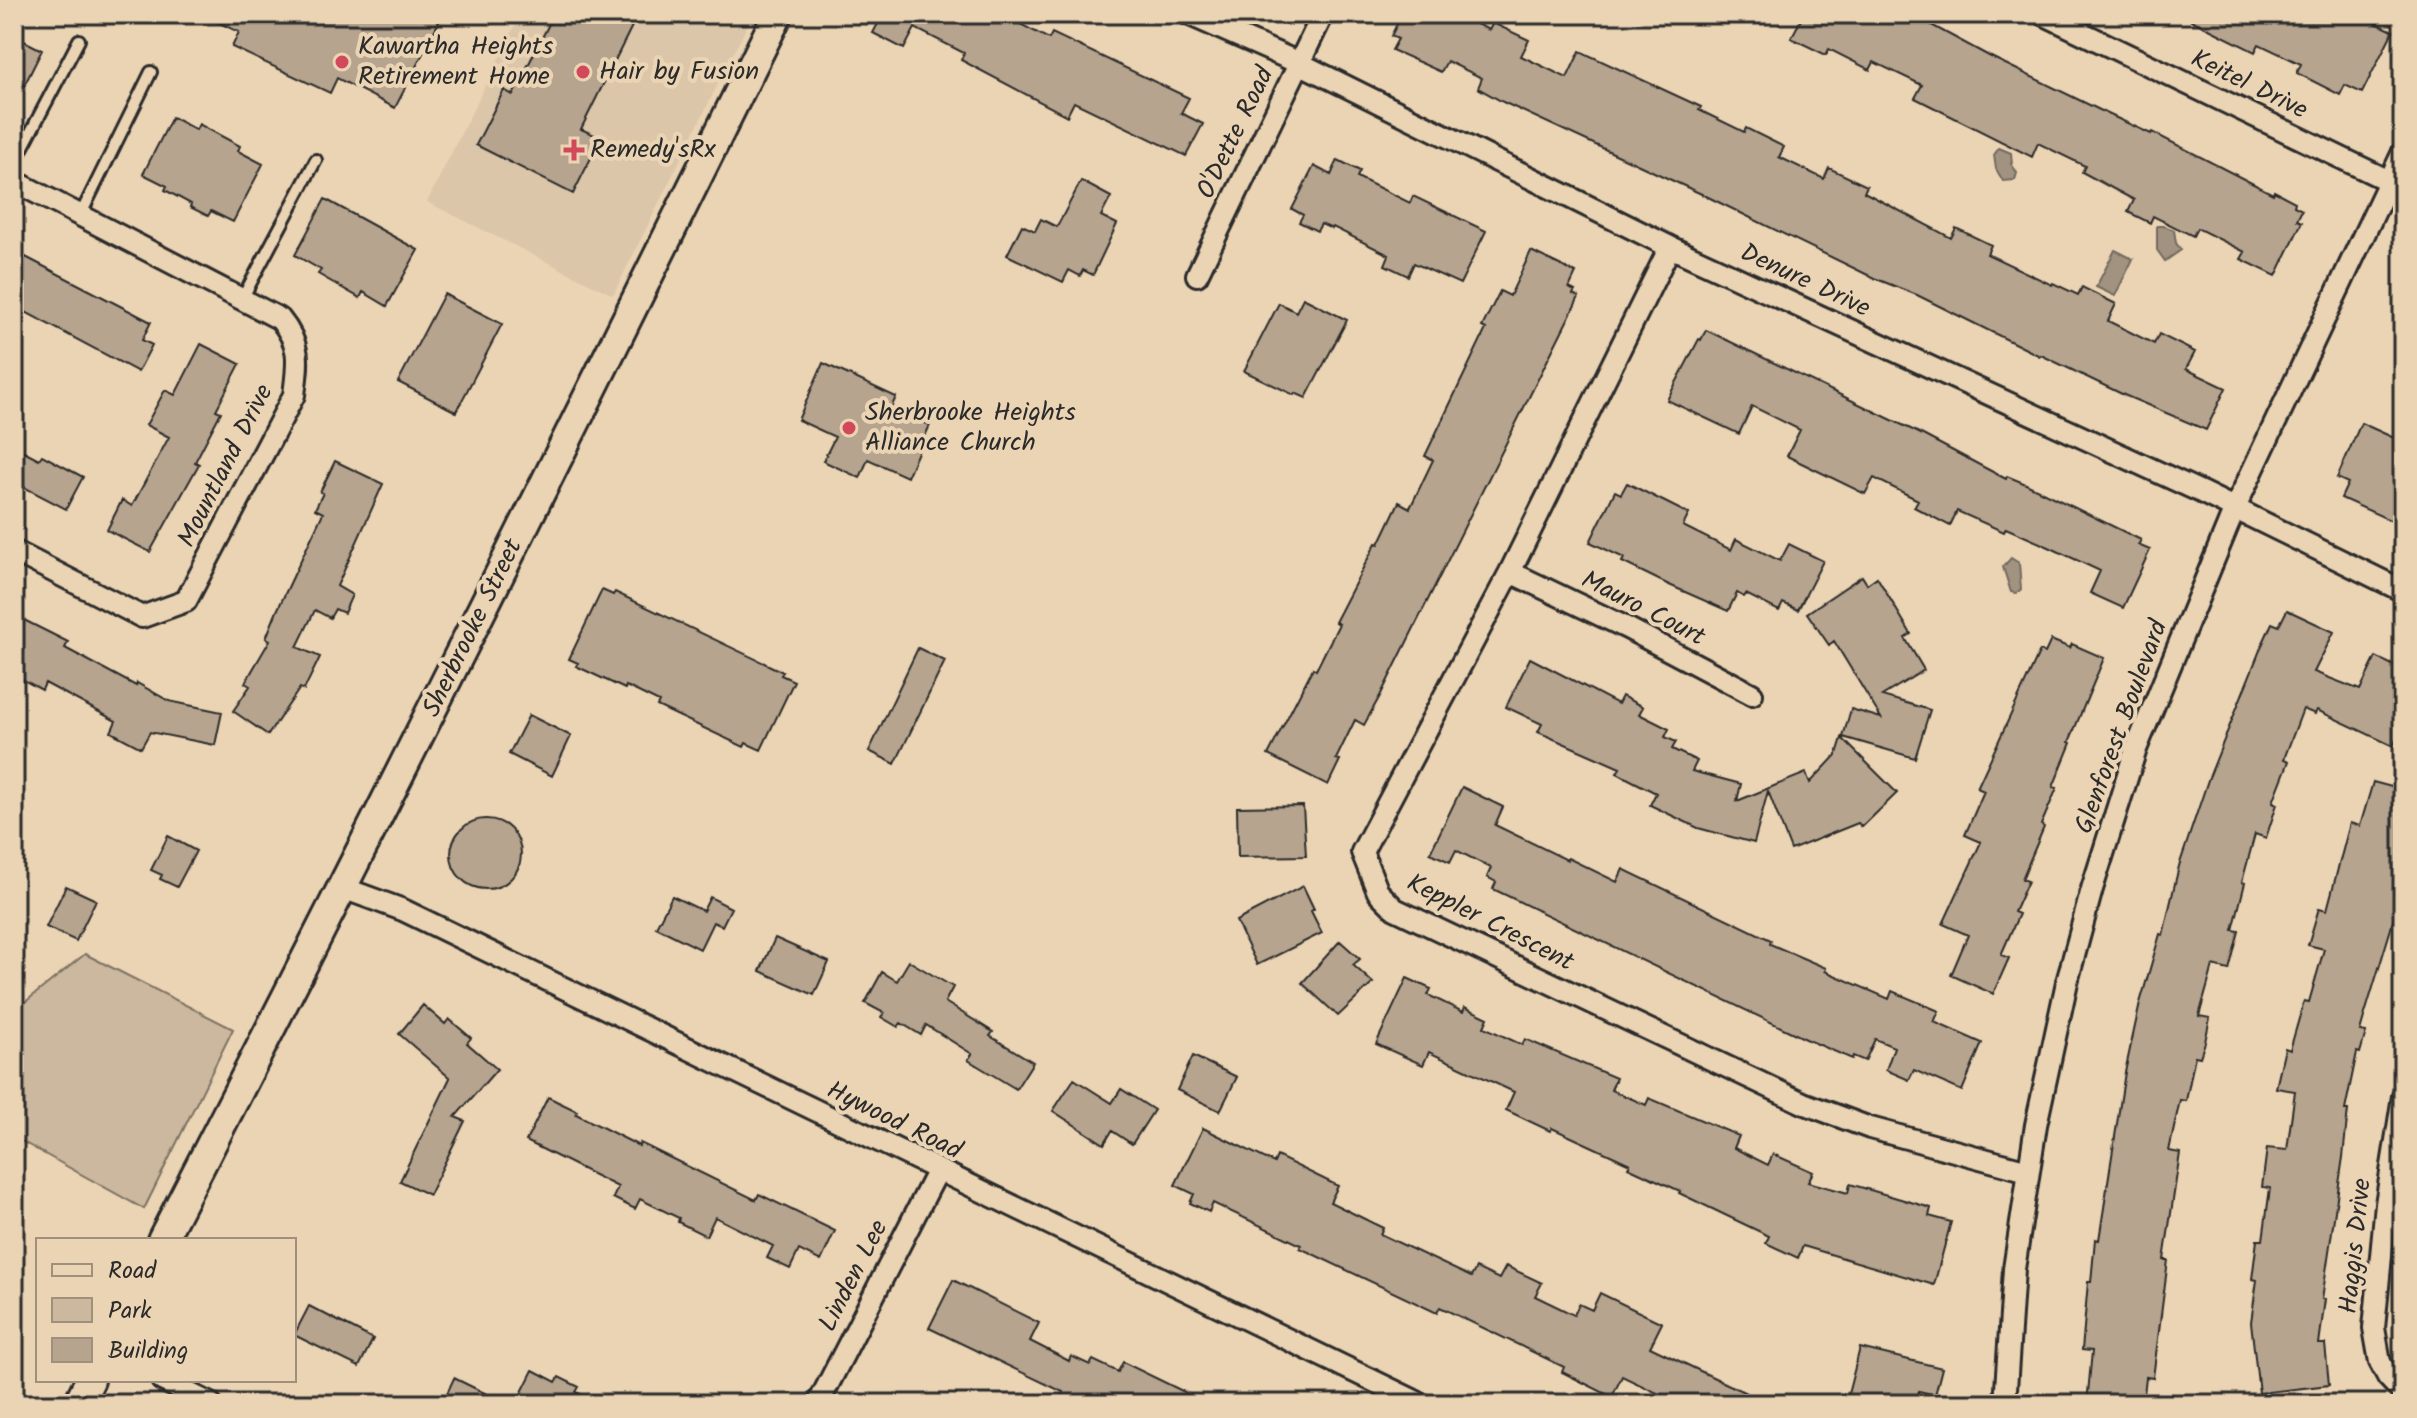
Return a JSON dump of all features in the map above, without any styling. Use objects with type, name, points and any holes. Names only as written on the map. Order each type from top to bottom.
[{"type":"main road","name":"Sherbrooke Street","points":[[163,1238],[652,273],[778,14]]},
{"type":"main road","points":[[78,1404],[89,1382]]},
{"type":"street","name":"Denure Drive","points":[[1188,14],[1299,63],[1670,247],[2235,508],[2403,591]]},
{"type":"street","name":"O'Dette Road","points":[[1197,275],[1323,14]]},
{"type":"street","name":"Keitel Drive","points":[[2043,14],[2389,181]]},
{"type":"street","name":"Glenforest Boulevard","points":[[2005,1404],[2014,1269],[2028,1171],[2067,982],[2092,889],[2136,749],[2235,508],[2403,152]]},
{"type":"street","name":"Mountland Drive","points":[[14,181],[280,319],[293,335],[298,361],[294,395],[186,601],[142,617],[14,551]]},
{"type":"street","name":"Keppler Crescent","points":[[1670,247],[1510,572],[1362,852],[1378,892],[1395,909],[1803,1103],[1870,1128],[2028,1171]]},
{"type":"street","name":"Mauro Court","points":[[1510,572],[1627,628],[1752,694]]},
{"type":"street","name":"Hywood Road","points":[[343,888],[403,910],[937,1172],[1421,1404]]},
{"type":"street","name":"Haggis Drive","points":[[2403,1096],[2386,1204],[2374,1328],[2380,1362],[2388,1377],[2403,1393]]},
{"type":"street","name":"Linden Lee","points":[[818,1404],[937,1172]]},
{"type":"street","points":[[166,1382],[211,1404]]},
{"type":"lane","points":[[14,164],[79,40]]},
{"type":"lane","points":[[80,216],[151,72]]},
{"type":"lane","points":[[242,299],[316,160]]},
{"type":"shaded area","points":[[521,14],[753,14],[613,295],[427,202]]},
{"type":"shaded area","points":[[1999,148],[2011,153],[2012,165],[2017,173],[2015,180],[2003,181],[1996,169],[1994,155]]},
{"type":"shaded area","points":[[2157,226],[2174,230],[2176,243],[2181,250],[2165,261],[2157,250]]},
{"type":"shaded area","points":[[2115,250],[2133,259],[2115,296],[2096,287]]},
{"type":"shaded area","points":[[2011,558],[2019,563],[2021,589],[2017,593],[2011,592],[2003,567]]},
{"type":"green space","points":[[85,954],[233,1029],[144,1209],[14,1137],[14,1011]]},
{"type":"building","name":"Kawartha Heights Retirement Home","points":[[200,14],[443,14],[395,108],[337,78],[330,93],[232,47],[239,32]]},
{"type":"building","points":[[554,14],[638,14],[581,129],[601,138],[573,194],[476,145],[504,90],[513,95]]},
{"type":"building","points":[[883,14],[1001,14],[1049,39],[1052,33],[1189,98],[1181,113],[1203,124],[1186,156],[1074,102],[1067,116],[961,60],[964,53],[915,28],[904,49],[873,33]]},
{"type":"building","points":[[1402,14],[1456,14],[1489,30],[1493,23],[1529,40],[1521,56],[1567,78],[1580,51],[1701,107],[1699,110],[1744,132],[1746,128],[1784,147],[1779,157],[1824,179],[1829,168],[1867,186],[1864,192],[1951,238],[1956,228],[1991,245],[1987,254],[2052,285],[2078,295],[2082,287],[2116,304],[2108,321],[2154,344],[2159,334],[2195,352],[2186,369],[2226,388],[2206,430],[2040,356],[1917,295],[1874,278],[1503,102],[1478,88],[1482,78],[1447,61],[1441,72],[1392,50],[1398,39],[1391,36]]},
{"type":"building","points":[[1804,14],[1911,14],[1989,56],[2295,202],[2294,206],[2302,210],[2297,220],[2302,222],[2276,276],[2241,259],[2245,252],[2197,228],[2193,236],[2153,216],[2150,223],[2128,212],[2134,200],[2082,172],[2085,166],[2038,143],[2032,157],[1915,98],[1922,85],[1874,62],[1870,70],[1829,49],[1826,55],[1791,38]]},
{"type":"building","points":[[2179,14],[2357,14],[2393,31],[2362,93],[2345,85],[2340,95],[2297,73],[2301,64],[2259,44],[2255,52]]},
{"type":"building","points":[[14,36],[42,50],[14,106]]},
{"type":"building","points":[[172,117],[196,130],[199,124],[240,146],[238,151],[263,164],[233,222],[211,211],[208,216],[190,207],[191,204],[165,190],[167,186],[143,174]]},
{"type":"building","points":[[1338,160],[1360,171],[1357,177],[1410,203],[1413,196],[1486,231],[1460,284],[1414,263],[1408,276],[1385,265],[1389,255],[1333,227],[1321,224],[1317,231],[1299,222],[1303,215],[1292,209],[1314,166],[1331,175]]},
{"type":"building","points":[[1081,181],[1111,197],[1101,216],[1117,224],[1093,275],[1083,270],[1080,276],[1069,270],[1063,282],[1007,255],[1022,225],[1035,231],[1041,219],[1057,227]]},
{"type":"building","points":[[325,199],[418,250],[387,306],[363,292],[360,298],[318,274],[321,270],[295,255]]},
{"type":"building","points":[[14,251],[151,322],[142,340],[152,345],[138,372],[14,306]]},
{"type":"building","points":[[1531,251],[1576,273],[1569,288],[1579,297],[1380,696],[1364,725],[1355,720],[1336,759],[1340,760],[1328,785],[1268,755],[1313,668],[1316,670],[1339,624],[1335,622],[1399,502],[1410,508],[1433,460],[1425,456],[1486,329],[1482,327],[1500,291],[1510,296]]},
{"type":"building","points":[[444,294],[502,324],[456,412],[398,382]]},
{"type":"building","points":[[1303,298],[1347,320],[1306,398],[1244,371],[1279,303],[1296,312]]},
{"type":"building","points":[[1706,330],[1921,434],[2006,479],[2007,476],[2026,484],[2141,540],[2138,545],[2150,550],[2123,608],[2090,593],[2100,571],[2049,547],[2006,528],[2004,532],[1957,511],[1950,526],[1914,507],[1918,500],[1874,478],[1865,494],[1787,456],[1800,430],[1752,406],[1739,434],[1667,400]]},
{"type":"building","points":[[201,344],[240,364],[216,410],[221,412],[195,462],[199,464],[150,552],[107,530],[122,500],[132,506],[169,437],[146,425],[165,390],[175,395]]},
{"type":"building","name":"Sherbrooke Heights Alliance Church","points":[[823,363],[896,397],[891,408],[930,425],[907,477],[868,459],[860,478],[823,461],[835,437],[798,420]]},
{"type":"building","points":[[2361,423],[2403,442],[2403,526],[2341,498],[2348,483],[2337,478]]},
{"type":"building","points":[[14,446],[39,459],[42,455],[83,477],[66,509],[14,482]]},
{"type":"building","points":[[335,461],[383,484],[337,586],[352,595],[344,613],[335,609],[330,618],[315,610],[297,647],[320,657],[304,690],[300,688],[268,735],[233,711],[250,686],[245,683],[270,640],[266,638],[277,611],[323,513],[315,509]]},
{"type":"building","points":[[1627,483],[1689,514],[1683,526],[1731,550],[1736,539],[1780,561],[1789,544],[1823,561],[1798,610],[1783,603],[1779,611],[1746,594],[1744,597],[1737,593],[1728,611],[1622,562],[1624,558],[1590,542],[1615,491],[1621,494]]},
{"type":"building","points":[[1862,576],[1867,584],[1877,577],[1911,634],[1905,638],[1924,670],[1882,696],[1930,710],[1915,758],[1843,737],[1851,709],[1881,718],[1834,641],[1829,645],[1807,613]]},
{"type":"building","points":[[602,590],[613,595],[615,592],[783,672],[781,675],[794,681],[761,750],[746,743],[744,747],[657,706],[659,702],[576,666],[578,663],[569,659]]},
{"type":"building","points":[[2287,610],[2334,632],[2314,672],[2360,690],[2376,657],[2403,670],[2403,726],[2393,746],[2317,710],[2315,714],[2303,709],[2284,759],[2289,761],[2273,802],[2277,804],[2266,838],[2255,834],[2242,882],[2245,883],[2233,930],[2239,931],[2229,970],[2213,966],[2199,1016],[2210,1018],[2205,1042],[2200,1057],[2195,1056],[2186,1101],[2180,1100],[2169,1151],[2180,1153],[2164,1260],[2168,1260],[2153,1378],[2146,1377],[2143,1404],[2087,1404],[2092,1351],[2082,1350],[2088,1282],[2091,1282],[2095,1239],[2099,1240],[2125,1072],[2140,1003],[2160,934],[2163,935],[2179,866],[2208,780],[2272,623],[2279,626]]},
{"type":"building","points":[[14,615],[68,642],[65,648],[136,686],[137,683],[169,701],[222,712],[215,745],[150,732],[141,748],[111,732],[116,721],[45,683],[42,690],[14,675]]},
{"type":"building","points":[[2051,640],[2070,648],[2072,644],[2104,658],[2069,742],[2053,787],[2057,788],[2041,825],[2044,827],[2022,879],[2028,881],[2014,912],[2019,914],[2001,955],[2009,958],[1993,994],[1951,975],[1968,935],[1943,924],[1981,842],[1965,835],[1984,791],[1977,788],[2040,651],[2045,653]]},
{"type":"building","points":[[918,648],[945,661],[895,764],[869,751]]},
{"type":"building","points":[[1530,658],[1618,704],[1622,696],[1643,707],[1639,714],[1669,729],[1665,737],[1676,742],[1672,749],[1697,761],[1692,771],[1741,784],[1737,801],[1806,773],[1810,783],[1837,754],[1842,738],[1897,793],[1862,827],[1858,823],[1791,850],[1768,791],[1754,843],[1698,828],[1650,805],[1656,793],[1617,773],[1620,768],[1538,732],[1542,724],[1506,707]]},
{"type":"building","points":[[529,715],[571,736],[552,776],[509,754]]},
{"type":"building","points":[[2373,782],[2403,790],[2403,889],[2360,1031],[2366,1032],[2360,1053],[2357,1052],[2345,1110],[2348,1110],[2343,1157],[2322,1299],[2325,1299],[2319,1344],[2325,1344],[2329,1385],[2259,1393],[2251,1322],[2257,1280],[2252,1279],[2257,1240],[2263,1240],[2270,1188],[2262,1187],[2267,1148],[2287,1150],[2295,1091],[2276,1088],[2285,1048],[2290,1050],[2304,1001],[2309,1002],[2324,949],[2308,945],[2319,908],[2327,910],[2350,823],[2360,826]]},
{"type":"building","points":[[1462,787],[1503,807],[1495,825],[1567,860],[1617,882],[1623,869],[1771,940],[1770,944],[1826,968],[1825,971],[1889,999],[1892,991],[1939,1011],[1934,1022],[1982,1043],[1962,1091],[1914,1070],[1909,1080],[1886,1070],[1894,1047],[1875,1039],[1865,1061],[1853,1056],[1852,1059],[1806,1039],[1493,889],[1496,882],[1487,877],[1491,868],[1456,850],[1450,862],[1430,853]]},
{"type":"building","points":[[1303,806],[1306,856],[1238,857],[1237,807]]},
{"type":"building","points":[[486,819],[505,825],[515,835],[521,854],[515,873],[505,883],[486,889],[467,883],[457,873],[451,854],[457,835],[467,825]]},
{"type":"building","points":[[168,836],[196,851],[177,887],[160,879],[162,875],[151,870]]},
{"type":"building","points":[[66,886],[96,900],[76,941],[46,927]]},
{"type":"building","points":[[1303,886],[1322,933],[1257,965],[1236,921]]},
{"type":"building","points":[[672,896],[703,911],[710,897],[731,908],[722,926],[713,922],[700,949],[656,927]]},
{"type":"building","points":[[775,938],[829,962],[814,995],[760,971]]},
{"type":"building","points":[[1340,941],[1360,959],[1353,965],[1373,983],[1338,1016],[1302,983]]},
{"type":"building","points":[[909,961],[953,987],[945,1002],[993,1032],[990,1036],[1033,1062],[1016,1089],[968,1060],[972,1054],[926,1025],[921,1035],[901,1023],[898,1027],[881,1017],[884,1013],[865,1003],[882,972],[897,981]]},
{"type":"building","points":[[1407,978],[1431,989],[1428,995],[1463,1012],[1465,1007],[1488,1018],[1484,1027],[1522,1045],[1525,1039],[1616,1078],[1611,1090],[1646,1105],[1649,1098],[1739,1136],[1734,1148],[1768,1165],[1773,1154],[1813,1172],[1808,1182],[1848,1193],[1850,1184],[1931,1208],[1929,1216],[1951,1222],[1934,1285],[1803,1246],[1798,1258],[1766,1243],[1769,1236],[1628,1167],[1630,1164],[1506,1110],[1514,1092],[1429,1052],[1423,1065],[1376,1044]]},
{"type":"building","points":[[423,1005],[445,1024],[449,1019],[471,1038],[467,1043],[497,1069],[455,1117],[465,1121],[429,1195],[400,1181],[450,1078],[399,1034]]},
{"type":"building","points":[[1193,1056],[1237,1077],[1220,1111],[1177,1090]]},
{"type":"building","points":[[1074,1079],[1112,1103],[1121,1089],[1154,1110],[1132,1144],[1112,1131],[1104,1144],[1053,1111]]},
{"type":"building","points":[[548,1097],[639,1146],[640,1143],[756,1200],[759,1194],[835,1231],[821,1261],[799,1250],[790,1269],[767,1258],[773,1246],[715,1217],[706,1236],[678,1222],[679,1218],[640,1199],[635,1209],[613,1198],[618,1187],[526,1141]]},
{"type":"building","points":[[1203,1128],[1274,1163],[1277,1156],[1338,1186],[1330,1202],[1383,1228],[1380,1234],[1471,1277],[1476,1268],[1499,1279],[1506,1266],[1542,1283],[1535,1296],[1574,1315],[1579,1304],[1592,1310],[1600,1293],[1662,1323],[1650,1347],[1769,1404],[1680,1404],[1622,1376],[1612,1397],[1562,1372],[1564,1367],[1440,1307],[1437,1313],[1213,1203],[1209,1212],[1190,1203],[1194,1194],[1175,1185]]},
{"type":"building","points":[[953,1280],[1039,1323],[1030,1341],[1069,1361],[1071,1356],[1090,1365],[1093,1360],[1118,1372],[1123,1362],[1209,1404],[1072,1404],[1060,1398],[1063,1392],[929,1328]]},
{"type":"building","points":[[309,1306],[373,1339],[359,1367],[296,1336]]},
{"type":"building","points":[[1860,1348],[1942,1368],[1935,1395],[1919,1391],[1915,1404],[1870,1404],[1847,1398]]},
{"type":"building","points":[[533,1370],[556,1382],[559,1377],[579,1387],[576,1392],[600,1404],[516,1404]]},
{"type":"building","points":[[454,1378],[507,1404],[442,1404]]},
{"type":"place","name":"Kawartha Heights Retirement Home","points":[[342,62]]},
{"type":"place","name":"Hair by Fusion","points":[[583,72]]},
{"type":"place","name":"Remedy'sRx","points":[[574,150]]},
{"type":"place","name":"Sherbrooke Heights Alliance Church","points":[[849,428]]}]
